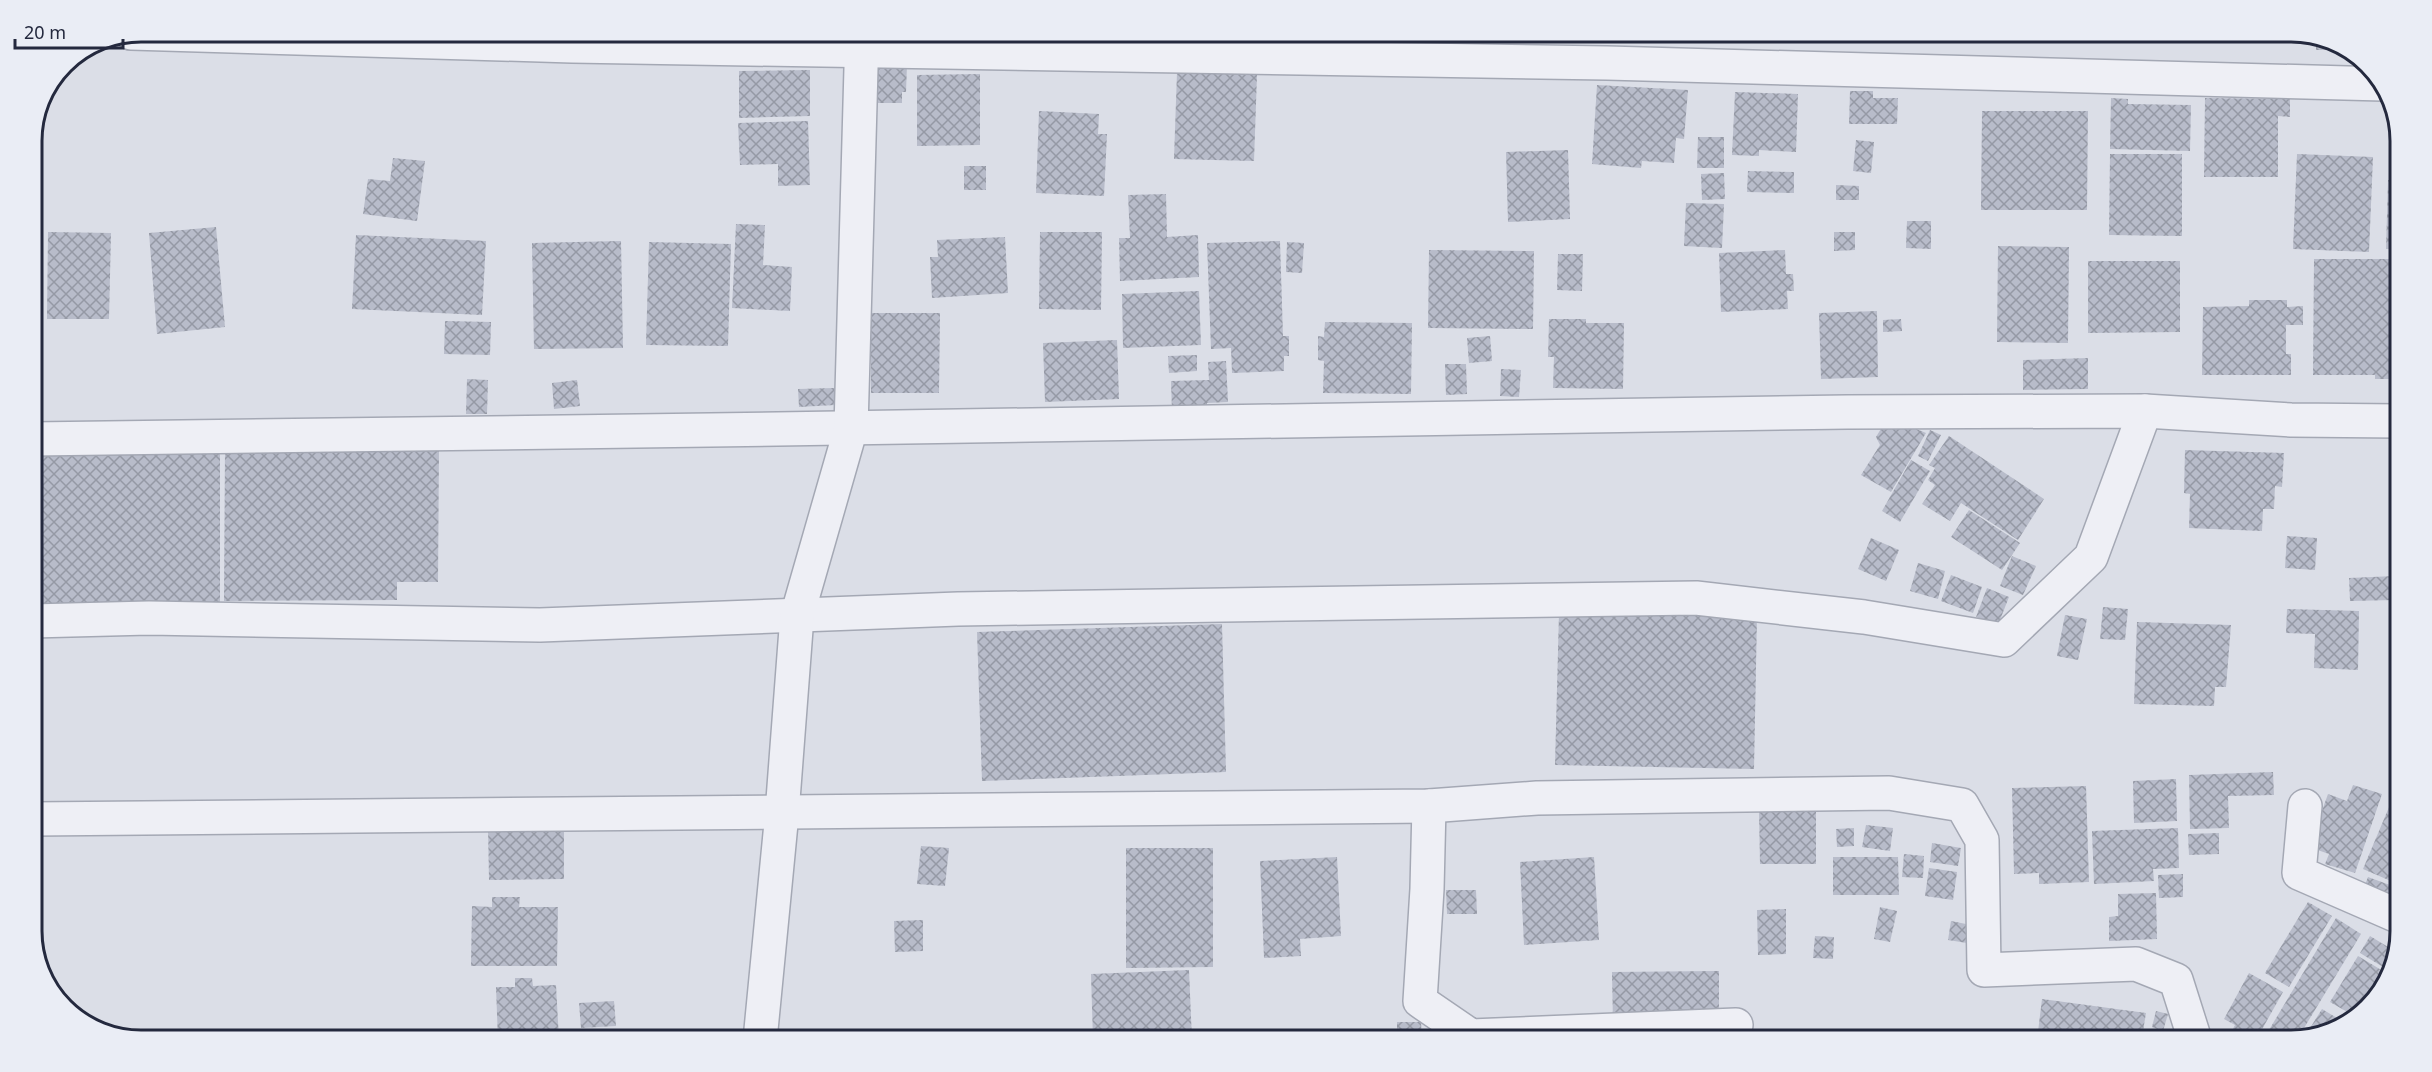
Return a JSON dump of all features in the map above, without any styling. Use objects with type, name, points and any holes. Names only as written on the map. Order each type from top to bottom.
[{"type":"street","points":[[436,42],[572,46],[803,42]]},
{"type":"street","points":[[761,1030],[782,813],[796,615],[850,428],[861,42]]},
{"type":"street","points":[[895,42],[2372,84]]},
{"type":"street","points":[[42,621],[149,618],[540,625],[958,609],[1695,598],[1864,617],[2004,640],[2091,557],[2145,411]]},
{"type":"street","points":[[42,439],[1847,412],[2145,411],[2291,420],[2390,421]]},
{"type":"street","points":[[42,819],[1429,806],[1537,798],[1889,793],[1962,805],[1982,840],[1984,970],[2136,964],[2176,980],[2192,1030]]},
{"type":"street","points":[[1429,806],[1420,1001],[1462,1030]]},
{"type":"street","points":[[2305,806],[2299,873],[2390,913]]},
{"type":"street","points":[[1616,1030],[1736,1025]]},
{"type":"building","points":[[2316,46],[2329,50],[2316,50]]},
{"type":"building","points":[[873,65],[907,65],[906,92],[902,92],[902,103],[872,103]]},
{"type":"building","points":[[810,70],[810,116],[739,118],[739,71]]},
{"type":"building","points":[[1177,72],[1257,75],[1254,161],[1174,159]]},
{"type":"building","points":[[980,74],[980,145],[917,146],[917,75]]},
{"type":"building","points":[[1597,85],[1688,90],[1684,139],[1676,138],[1674,163],[1642,161],[1641,168],[1592,164]]},
{"type":"building","points":[[1850,91],[1873,91],[1873,98],[1898,98],[1897,124],[1849,124]]},
{"type":"building","points":[[1735,92],[1798,94],[1796,152],[1759,150],[1759,156],[1732,155]]},
{"type":"building","points":[[2111,98],[2128,99],[2128,104],[2191,105],[2190,151],[2110,149]]},
{"type":"building","points":[[2205,98],[2290,99],[2290,117],[2278,116],[2278,177],[2204,177]]},
{"type":"building","points":[[1039,111],[1099,114],[1098,134],[1107,134],[1104,196],[1036,193]]},
{"type":"building","points":[[1982,111],[2088,111],[2087,210],[1981,210]]},
{"type":"building","points":[[808,121],[810,185],[778,186],[778,164],[740,165],[738,123]]},
{"type":"building","points":[[1698,137],[1724,137],[1724,168],[1697,168]]},
{"type":"building","points":[[1856,140],[1874,142],[1871,173],[1853,171]]},
{"type":"building","points":[[1568,150],[1570,219],[1508,222],[1506,152]]},
{"type":"building","points":[[2110,154],[2182,154],[2182,236],[2109,235]]},
{"type":"building","points":[[2297,154],[2373,157],[2369,252],[2293,249]]},
{"type":"building","points":[[393,158],[425,161],[417,221],[363,214],[368,179],[390,181]]},
{"type":"building","points":[[964,166],[986,166],[986,190],[964,190]]},
{"type":"building","points":[[1748,171],[1794,172],[1794,193],[1747,192]]},
{"type":"building","points":[[1724,173],[1725,199],[1702,200],[1701,174]]},
{"type":"building","points":[[2388,180],[2390,180],[2390,249],[2386,249]]},
{"type":"building","points":[[1836,185],[1859,186],[1859,200],[1836,200]]},
{"type":"building","points":[[1166,194],[1167,237],[1198,235],[1199,277],[1120,281],[1119,238],[1130,238],[1128,195]]},
{"type":"building","points":[[1686,203],[1724,204],[1722,248],[1684,246]]},
{"type":"building","points":[[1907,221],[1931,221],[1931,249],[1906,248]]},
{"type":"building","points":[[736,224],[765,225],[763,265],[792,267],[790,311],[732,308]]},
{"type":"building","points":[[216,227],[225,327],[157,334],[149,233]]},
{"type":"building","points":[[48,232],[111,233],[109,319],[47,319]]},
{"type":"building","points":[[1040,232],[1102,232],[1101,310],[1039,309]]},
{"type":"building","points":[[1834,232],[1855,232],[1855,250],[1834,251]]},
{"type":"building","points":[[356,235],[486,241],[482,315],[352,309]]},
{"type":"building","points":[[1005,237],[1008,293],[932,298],[930,257],[938,257],[937,240]]},
{"type":"building","points":[[621,241],[623,348],[534,349],[532,243]]},
{"type":"building","points":[[1280,241],[1283,336],[1289,336],[1289,356],[1284,356],[1284,371],[1232,373],[1231,348],[1211,349],[1207,243]]},
{"type":"building","points":[[649,242],[731,244],[728,346],[646,345]]},
{"type":"building","points":[[1287,242],[1304,243],[1302,273],[1286,272]]},
{"type":"building","points":[[1998,246],[2069,247],[2068,343],[1997,342]]},
{"type":"building","points":[[1429,250],[1534,251],[1533,329],[1428,328]]},
{"type":"building","points":[[1785,250],[1786,274],[1793,274],[1794,291],[1787,291],[1788,309],[1721,312],[1719,253]]},
{"type":"building","points":[[1558,254],[1583,254],[1582,291],[1557,290]]},
{"type":"building","points":[[2314,259],[2390,259],[2390,379],[2375,379],[2375,375],[2313,375]]},
{"type":"building","points":[[2088,261],[2180,261],[2180,332],[2088,333]]},
{"type":"building","points":[[1199,291],[1201,345],[1123,348],[1122,294]]},
{"type":"building","points":[[2249,300],[2287,300],[2287,307],[2303,306],[2303,325],[2286,325],[2286,354],[2291,354],[2291,375],[2202,375],[2203,307],[2249,306]]},
{"type":"building","points":[[1877,311],[1878,377],[1821,379],[1819,313]]},
{"type":"building","points":[[871,313],[940,313],[939,393],[871,393]]},
{"type":"building","points":[[1549,319],[1586,319],[1586,323],[1624,323],[1623,389],[1553,388],[1554,357],[1548,357]]},
{"type":"building","points":[[1901,319],[1902,331],[1883,332],[1883,320]]},
{"type":"building","points":[[445,321],[491,322],[490,355],[444,354]]},
{"type":"building","points":[[1325,322],[1412,323],[1411,394],[1323,393],[1324,361],[1318,360],[1318,336],[1324,337]]},
{"type":"building","points":[[1490,336],[1492,361],[1469,363],[1467,338]]},
{"type":"building","points":[[1117,340],[1119,399],[1045,402],[1043,343]]},
{"type":"building","points":[[1197,355],[1197,371],[1169,373],[1168,356]]},
{"type":"building","points":[[2088,358],[2088,389],[2023,390],[2023,360]]},
{"type":"building","points":[[1226,361],[1228,402],[1207,403],[1207,410],[1172,412],[1171,381],[1209,380],[1208,362]]},
{"type":"building","points":[[1445,364],[1466,364],[1467,394],[1446,395]]},
{"type":"building","points":[[1501,369],[1521,370],[1519,397],[1500,396]]},
{"type":"building","points":[[467,379],[488,380],[487,414],[466,414]]},
{"type":"building","points":[[577,380],[580,406],[554,409],[552,383]]},
{"type":"building","points":[[834,388],[835,405],[799,407],[798,389]]},
{"type":"building","points":[[1888,417],[1926,433],[1891,492],[1861,475],[1880,445],[1876,437]]},
{"type":"building","points":[[1930,430],[1941,435],[1928,461],[1918,456]]},
{"type":"building","points":[[1949,436],[2044,499],[2018,540],[1961,503],[1950,521],[1922,504],[1935,485],[1928,480],[1935,468],[1929,465]]},
{"type":"building","points":[[220,449],[220,603],[42,604],[42,450]]},
{"type":"building","points":[[439,449],[438,582],[397,582],[397,600],[224,601],[225,450]]},
{"type":"building","points":[[2185,450],[2284,453],[2282,487],[2275,486],[2274,509],[2263,509],[2262,531],[2189,528],[2190,494],[2184,493]]},
{"type":"building","points":[[1911,460],[1930,471],[1900,522],[1882,511]]},
{"type":"building","points":[[1969,510],[2020,543],[2002,570],[1951,537]]},
{"type":"building","points":[[2287,536],[2317,538],[2315,570],[2285,568]]},
{"type":"building","points":[[1871,538],[1899,550],[1886,581],[1858,569]]},
{"type":"building","points":[[2012,556],[2036,566],[2023,595],[2000,586]]},
{"type":"building","points":[[1918,563],[1945,571],[1938,599],[1910,591]]},
{"type":"building","points":[[1951,575],[1982,587],[1973,613],[1941,601]]},
{"type":"building","points":[[2390,576],[2390,600],[2350,601],[2349,578]]},
{"type":"building","points":[[1987,588],[2009,597],[1998,625],[1976,617]]},
{"type":"building","points":[[2103,607],[2128,609],[2125,640],[2100,639]]},
{"type":"building","points":[[2287,609],[2359,611],[2358,670],[2314,668],[2315,634],[2286,633]]},
{"type":"building","points":[[1559,613],[1757,616],[1754,769],[1555,765]]},
{"type":"building","points":[[2065,615],[2087,619],[2078,660],[2057,656]]},
{"type":"building","points":[[2137,622],[2231,625],[2226,687],[2215,687],[2214,706],[2134,704]]},
{"type":"building","points":[[1222,624],[1226,772],[982,781],[977,632]]},
{"type":"building","points":[[2273,772],[2274,795],[2228,796],[2229,828],[2190,829],[2189,775]]},
{"type":"building","points":[[2176,779],[2177,821],[2134,823],[2133,781]]},
{"type":"building","points":[[2353,785],[2382,794],[2355,873],[2325,864],[2329,854],[2309,847],[2328,794],[2347,801]]},
{"type":"building","points":[[2086,786],[2089,882],[2039,884],[2039,873],[2014,874],[2012,788]]},
{"type":"building","points":[[2390,805],[2390,881],[2363,869]]},
{"type":"building","points":[[1759,811],[1816,811],[1816,864],[1760,864]]},
{"type":"building","points":[[1866,825],[1893,828],[1890,851],[1862,847]]},
{"type":"building","points":[[488,827],[564,827],[564,879],[489,880]]},
{"type":"building","points":[[1854,828],[1854,846],[1837,847],[1836,829]]},
{"type":"building","points":[[2178,828],[2179,868],[2153,869],[2154,881],[2094,884],[2092,831]]},
{"type":"building","points":[[2219,833],[2219,854],[2189,855],[2188,834]]},
{"type":"building","points":[[1932,843],[1961,848],[1958,866],[1930,862]]},
{"type":"building","points":[[921,846],[949,848],[945,886],[917,884]]},
{"type":"building","points":[[1126,848],[1213,848],[1213,967],[1126,968]]},
{"type":"building","points":[[1904,854],[1924,856],[1923,878],[1902,877]]},
{"type":"building","points":[[1337,857],[1341,936],[1300,939],[1301,956],[1264,958],[1260,861]]},
{"type":"building","points":[[1594,857],[1599,940],[1524,945],[1520,862]]},
{"type":"building","points":[[1833,857],[1898,857],[1899,895],[1833,895]]},
{"type":"building","points":[[1929,868],[1957,872],[1953,900],[1925,896]]},
{"type":"building","points":[[2183,874],[2183,897],[2159,898],[2158,875]]},
{"type":"building","points":[[2368,877],[2390,885],[2390,903],[2362,893]]},
{"type":"building","points":[[1446,890],[1476,890],[1477,914],[1447,914]]},
{"type":"building","points":[[2156,893],[2157,939],[2109,941],[2109,917],[2118,916],[2118,894]]},
{"type":"building","points":[[492,897],[520,897],[519,907],[558,907],[557,966],[471,966],[472,906],[492,907]]},
{"type":"building","points":[[2308,902],[2332,916],[2289,987],[2265,973]]},
{"type":"building","points":[[1880,907],[1897,911],[1890,942],[1874,939]]},
{"type":"building","points":[[1786,909],[1786,954],[1758,955],[1757,910]]},
{"type":"building","points":[[2336,918],[2361,934],[2303,1029],[2269,1030]]},
{"type":"building","points":[[923,920],[923,951],[895,952],[894,921]]},
{"type":"building","points":[[1951,921],[1971,925],[1967,943],[1948,940]]},
{"type":"building","points":[[1815,936],[1834,937],[1833,959],[1813,958]]},
{"type":"building","points":[[2370,936],[2388,947],[2383,967],[2360,953]]},
{"type":"building","points":[[2358,956],[2382,970],[2370,991],[2347,1012],[2330,1002]]},
{"type":"building","points":[[1189,970],[1192,1030],[1093,1030],[1091,974]]},
{"type":"building","points":[[1719,971],[1719,1021],[1613,1023],[1612,972]]},
{"type":"building","points":[[2249,973],[2283,992],[2262,1030],[2232,1030],[2235,1025],[2224,1019]]},
{"type":"building","points":[[515,978],[532,978],[533,986],[556,985],[558,1030],[498,1030],[496,987],[515,987]]},
{"type":"building","points":[[2042,999],[2146,1013],[2143,1030],[2038,1030]]},
{"type":"building","points":[[614,1001],[616,1026],[581,1028],[579,1003]]},
{"type":"building","points":[[2322,1009],[2337,1018],[2317,1027],[2310,1028]]},
{"type":"building","points":[[2156,1011],[2168,1014],[2163,1030],[2152,1027]]},
{"type":"building","points":[[1397,1022],[1421,1022],[1421,1030],[1397,1030]]}]
